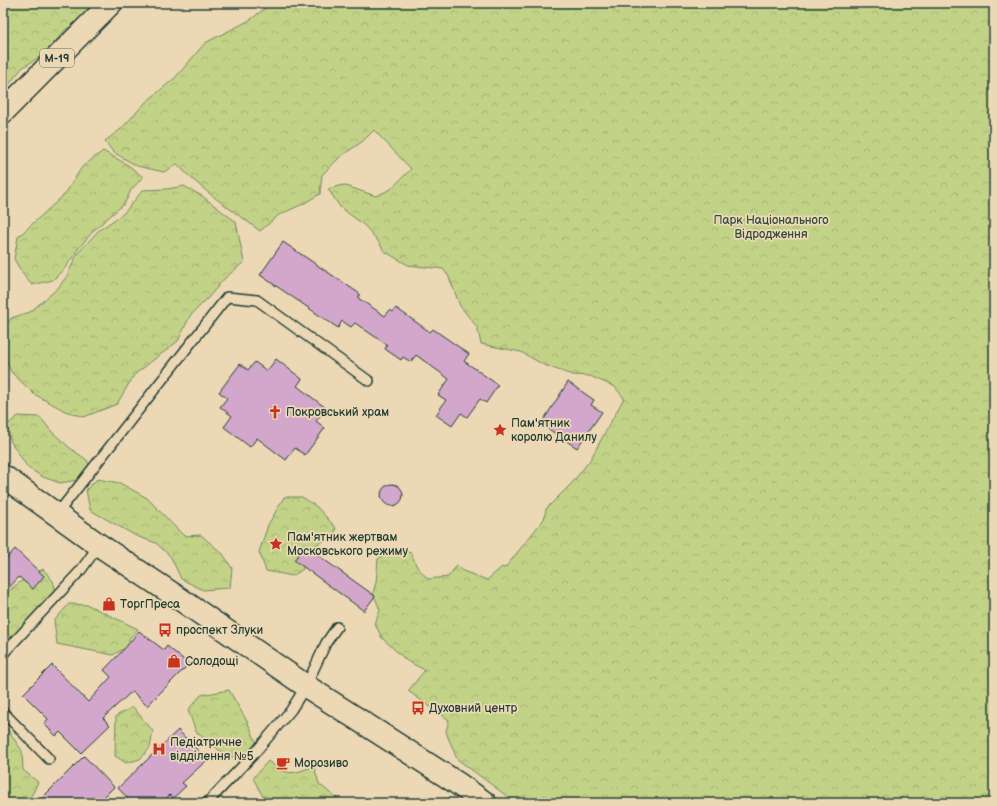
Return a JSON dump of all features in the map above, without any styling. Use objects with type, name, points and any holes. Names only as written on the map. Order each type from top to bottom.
[{"type":"main road","name":"М-19","points":[[3,112],[111,3]]},
{"type":"main road","points":[[3,476],[100,545],[306,686],[457,783],[485,803]]},
{"type":"lane","points":[[57,514],[227,297],[257,300],[369,381]]},
{"type":"lane","points":[[3,654],[81,570],[100,545]]},
{"type":"lane","points":[[207,803],[253,755],[291,710],[306,686],[326,643],[337,627]]},
{"type":"lane","points":[[3,712],[49,759]]},
{"type":"green space","points":[[3,3],[107,3],[102,13],[66,29],[47,52],[22,68],[3,92]]},
{"type":"green space","name":"Парк Національного Відродження","points":[[272,3],[994,3],[994,803],[516,803],[457,759],[446,732],[449,720],[408,691],[425,670],[407,661],[382,638],[375,624],[380,610],[373,593],[376,582],[378,559],[395,548],[411,553],[417,567],[428,579],[448,577],[457,565],[463,571],[487,580],[502,567],[505,568],[544,519],[546,509],[572,483],[590,460],[624,398],[615,387],[590,376],[572,375],[544,365],[521,352],[481,344],[477,327],[460,306],[449,277],[443,269],[408,265],[384,251],[378,241],[365,226],[340,207],[328,189],[343,185],[376,196],[391,189],[411,169],[374,130],[363,141],[340,157],[322,175],[320,194],[279,215],[260,231],[206,191],[177,164],[164,172],[137,166],[113,152],[105,141],[121,129],[145,103],[176,77],[205,43],[250,20]]},
{"type":"green space","points":[[103,151],[128,165],[143,177],[131,190],[125,203],[94,230],[78,249],[66,267],[53,280],[32,285],[24,276],[14,259],[18,237],[65,194],[82,167]]},
{"type":"green space","points":[[184,186],[202,196],[236,222],[244,262],[225,278],[190,316],[178,341],[134,375],[117,404],[84,417],[65,411],[34,394],[11,372],[3,351],[3,331],[11,318],[30,312],[58,288],[67,276],[77,254],[98,231],[124,213],[143,190],[167,189]]},
{"type":"green space","points":[[18,416],[40,417],[52,432],[70,448],[87,460],[91,470],[78,480],[60,483],[43,477],[28,468],[11,442],[7,425]]},
{"type":"green space","points":[[97,479],[120,483],[147,498],[184,536],[201,535],[223,554],[232,568],[230,588],[203,590],[181,579],[171,557],[156,543],[136,536],[90,510],[86,490]]},
{"type":"green space","points":[[284,497],[302,497],[317,507],[336,528],[334,536],[317,544],[304,553],[303,569],[293,576],[266,571],[259,552],[268,525]]},
{"type":"green space","points":[[43,569],[53,581],[58,599],[3,655],[3,596],[17,584]]},
{"type":"green space","points":[[69,604],[88,605],[138,629],[128,640],[164,668],[148,670],[123,649],[113,655],[57,644],[54,621]]},
{"type":"green space","points":[[229,690],[248,723],[257,744],[249,755],[232,757],[219,750],[196,732],[188,710],[201,695]]},
{"type":"green space","points":[[133,707],[153,731],[150,748],[140,759],[126,763],[115,756],[116,716]]},
{"type":"green space","points":[[3,722],[22,751],[23,770],[38,782],[32,795],[23,803],[3,803]]},
{"type":"green space","points":[[268,761],[285,772],[300,771],[314,766],[319,784],[340,801],[354,803],[272,803],[262,795],[253,778]]},
{"type":"building","points":[[283,242],[360,294],[358,298],[385,316],[390,310],[393,312],[396,308],[430,332],[433,329],[469,354],[464,361],[498,385],[486,403],[480,399],[467,417],[461,413],[452,426],[436,415],[446,400],[438,395],[449,379],[416,355],[411,362],[403,357],[401,360],[385,349],[387,345],[355,323],[351,327],[342,321],[338,328],[260,275]]},
{"type":"building","name":"Покровський храм","points":[[276,359],[302,379],[297,386],[326,408],[316,421],[325,428],[305,455],[295,448],[286,460],[257,438],[250,447],[224,427],[232,416],[220,407],[227,398],[219,392],[240,364],[248,370],[255,362],[267,371]]},
{"type":"building","points":[[568,382],[594,400],[591,405],[602,412],[577,448],[541,424]]},
{"type":"building","points":[[392,484],[400,487],[403,495],[400,503],[392,506],[384,503],[381,495],[384,487]]},
{"type":"building","points":[[305,546],[375,596],[364,611],[294,560]]},
{"type":"building","points":[[15,549],[44,576],[33,589],[19,577],[3,594],[3,562]]},
{"type":"building","points":[[139,631],[164,650],[167,646],[189,664],[147,706],[133,692],[129,694],[103,718],[110,725],[81,753],[60,732],[56,736],[44,724],[48,719],[23,694],[52,665],[88,702],[111,677],[104,670]]},
{"type":"building","points":[[178,730],[207,760],[182,783],[186,786],[173,798],[170,795],[161,803],[132,803],[118,788]]},
{"type":"building","points":[[84,756],[114,787],[98,803],[37,803]]},
{"type":"place","name":"Покровський храм","points":[[275,412]]},
{"type":"place","name":"Пам'ятник королю Данилу","points":[[500,430]]},
{"type":"place","name":"Пам'ятник жертвам Московського режиму","points":[[276,544]]},
{"type":"place","name":"ТоргПреса","points":[[109,604]]},
{"type":"place","name":"проспект Злуки","points":[[165,630]]},
{"type":"place","name":"Солодощі","points":[[174,661]]},
{"type":"place","name":"Духовний центр","points":[[418,708]]},
{"type":"place","name":"Педіатричне відділення №5","points":[[159,749]]},
{"type":"place","name":"Морозиво","points":[[283,763]]}]
